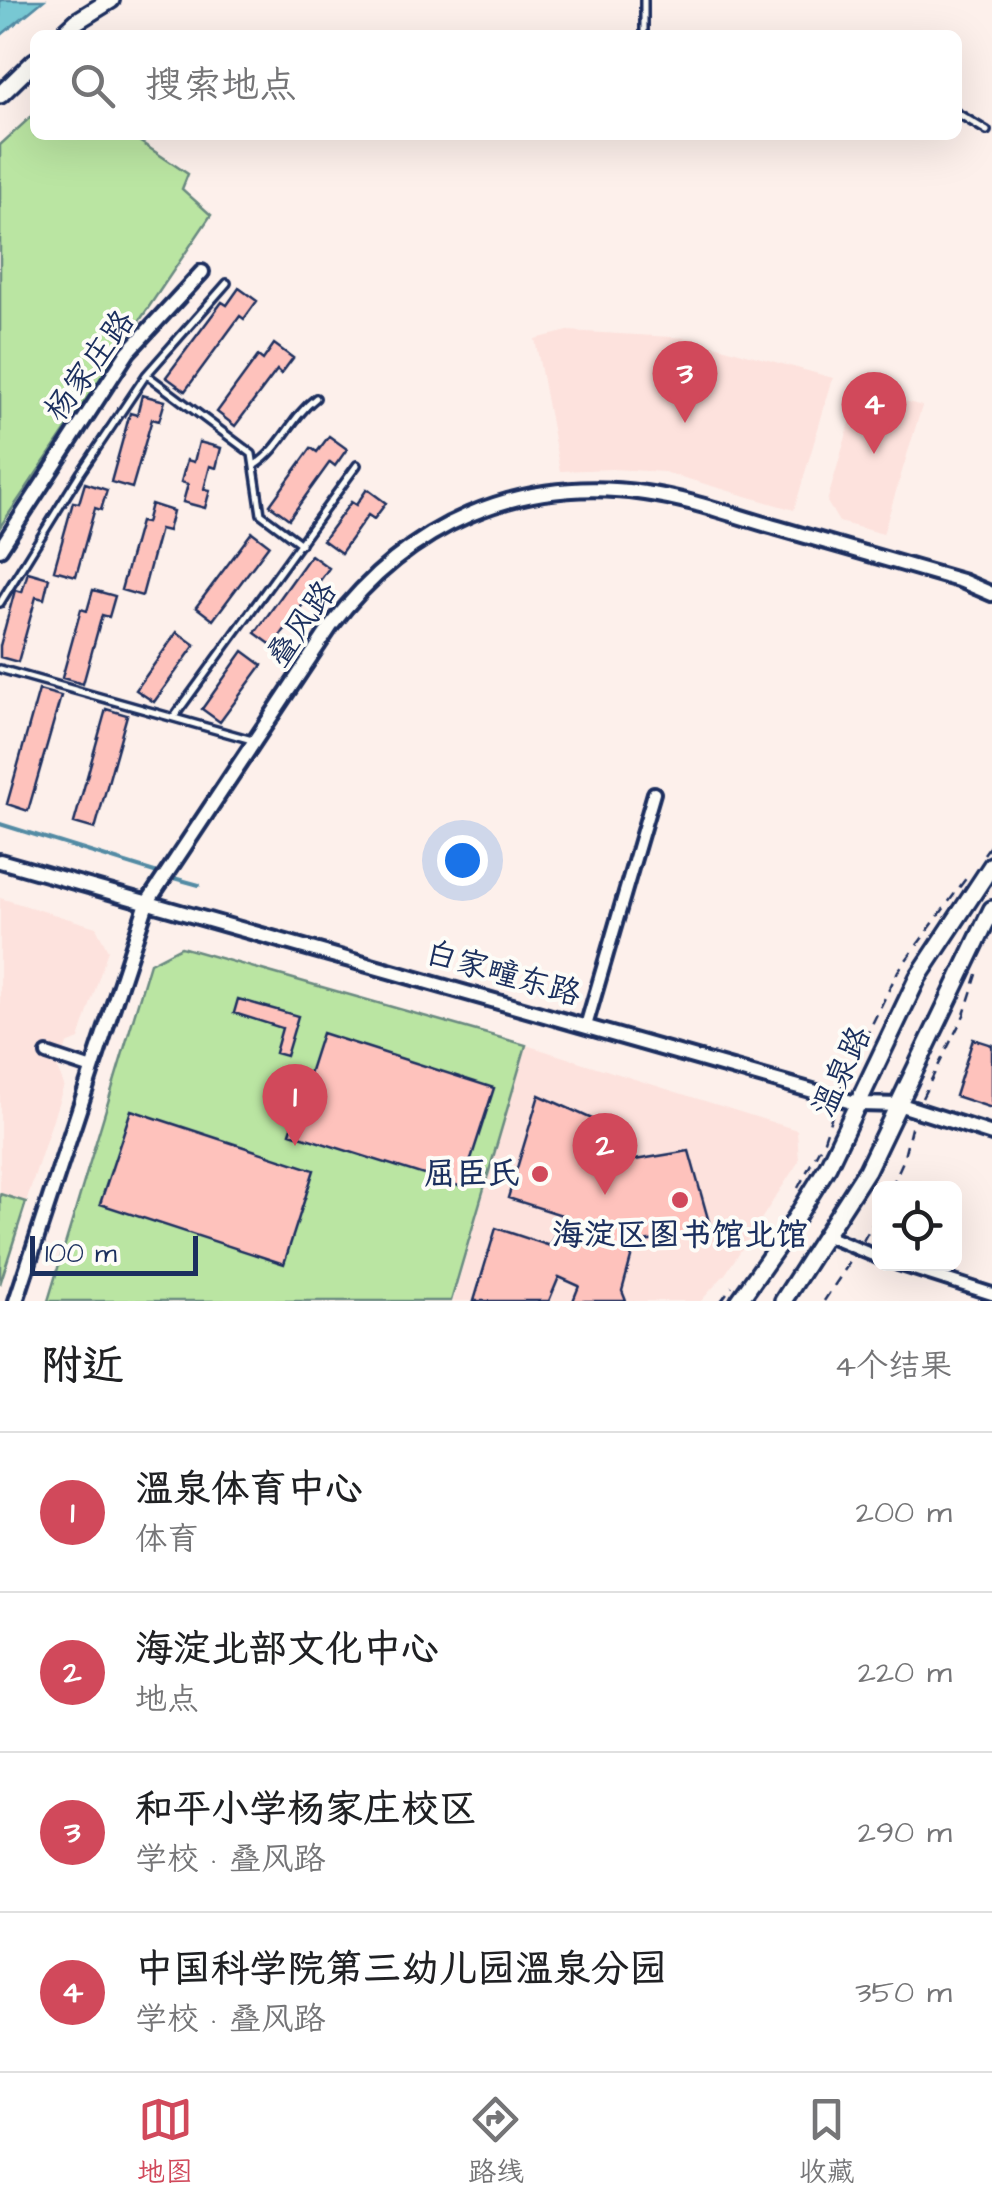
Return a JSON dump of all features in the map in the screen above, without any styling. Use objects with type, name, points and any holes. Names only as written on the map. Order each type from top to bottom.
[{"type":"main road","points":[[67,30],[111,0]]},
{"type":"main road","points":[[0,95],[30,66]]},
{"type":"main road","name":"温泉路","points":[[739,1301],[811,1194],[860,1104],[918,977],[986,862]]},
{"type":"main road","name":"温泉路","points":[[783,1301],[908,1107],[992,910]]},
{"type":"street","name":"杨家庄路","points":[[0,549],[128,352],[202,272]]},
{"type":"street","name":"叠风路","points":[[16,1301],[148,902],[331,626],[351,598],[389,561],[458,520],[517,497],[604,490],[671,498],[962,581],[992,594]]},
{"type":"street","points":[[586,1026],[654,793]]},
{"type":"street","name":"白家疃东路","points":[[0,861],[837,1098],[860,1104],[908,1107],[992,1134]]},
{"type":"street","points":[[47,1054],[92,1069]]},
{"type":"street","points":[[827,1236],[872,1255]]},
{"type":"street","points":[[920,1271],[992,1294]]},
{"type":"lane","points":[[644,0],[644,30]]},
{"type":"lane","points":[[962,117],[987,130]]},
{"type":"lane","points":[[0,604],[146,375],[227,283]]},
{"type":"lane","points":[[146,375],[252,454],[260,514],[301,544]]},
{"type":"lane","points":[[254,466],[268,457],[301,410],[316,398]]},
{"type":"lane","points":[[174,717],[357,465]]},
{"type":"lane","points":[[0,669],[255,741]]},
{"type":"path","points":[[986,862],[992,843]]},
{"type":"path","points":[[792,1199],[824,1140],[837,1098],[898,971],[968,875]]},
{"type":"path","points":[[894,1181],[903,1161],[908,1107],[964,1016],[981,964]]},
{"type":"path","points":[[721,1301],[737,1279]]},
{"type":"shaded area","points":[[568,331],[689,338],[833,378],[794,510],[664,472],[560,471],[535,339]]},
{"type":"shaded area","points":[[860,388],[922,406],[883,534],[839,522],[827,502]]},
{"type":"shaded area","points":[[0,898],[96,927],[108,950],[79,1039],[67,1044],[58,1070],[64,1085],[26,1202],[0,1194]]},
{"type":"shaded area","points":[[526,1045],[797,1130],[799,1161],[726,1273],[701,1301],[453,1301]]},
{"type":"green space","points":[[30,118],[30,140],[137,140],[188,174],[182,189],[211,215],[0,527],[0,145]]},
{"type":"green space","points":[[181,947],[526,1045],[451,1301],[48,1301],[150,963]]},
{"type":"green space","points":[[0,1194],[26,1202],[0,1284]]},
{"type":"water","points":[[0,0],[44,0],[0,36]]},
{"type":"building","points":[[239,288],[257,301],[244,319],[240,316],[185,391],[166,377],[222,302],[227,305]]},
{"type":"building","points":[[274,344],[293,358],[281,374],[277,370],[235,426],[217,412],[258,356],[263,360]]},
{"type":"building","points":[[142,395],[165,401],[159,421],[152,419],[132,488],[111,482],[130,413],[137,415]]},
{"type":"building","points":[[329,436],[347,449],[335,466],[330,462],[289,519],[270,505],[311,448],[317,452]]},
{"type":"building","points":[[199,442],[221,448],[216,468],[210,466],[204,489],[210,490],[205,508],[183,502],[188,484],[181,482],[187,460],[194,462]]},
{"type":"building","points":[[85,483],[107,490],[101,510],[95,508],[76,576],[54,570],[73,502],[79,503]]},
{"type":"building","points":[[367,489],[386,503],[374,519],[368,515],[341,553],[323,540],[351,502],[356,505]]},
{"type":"building","points":[[151,504],[173,511],[168,531],[160,529],[142,596],[121,590],[140,522],[146,523]]},
{"type":"building","points":[[252,532],[269,545],[213,620],[196,607]]},
{"type":"building","points":[[311,555],[329,568],[273,646],[255,633]]},
{"type":"building","points":[[28,572],[49,578],[44,599],[36,597],[18,662],[0,657],[0,646],[15,590],[22,592]]},
{"type":"building","points":[[93,590],[115,596],[109,617],[102,615],[83,684],[62,678],[81,609],[87,611]]},
{"type":"building","points":[[177,632],[195,645],[154,702],[136,690]]},
{"type":"building","points":[[243,651],[262,665],[220,722],[202,709]]},
{"type":"building","points":[[39,690],[61,696],[28,811],[7,804]]},
{"type":"building","points":[[106,709],[127,715],[95,829],[74,823]]},
{"type":"building","points":[[238,999],[298,1016],[286,1056],[275,1053],[282,1028],[234,1013]]},
{"type":"building","points":[[322,1033],[494,1088],[462,1187],[290,1133]]},
{"type":"building","points":[[973,1039],[992,1045],[992,1108],[955,1096]]},
{"type":"building","points":[[539,1095],[601,1123],[593,1167],[689,1151],[712,1233],[635,1243],[622,1291],[626,1301],[573,1301],[579,1286],[559,1277],[549,1301],[474,1301],[496,1228],[550,1246],[562,1215],[508,1198]]},
{"type":"building","points":[[131,1110],[314,1170],[284,1264],[100,1204]]},
{"type":"waterway","points":[[0,824],[161,874]]},
{"type":"waterway","points":[[170,877],[199,885]]},
{"type":"place","name":"和平小学杨家庄校区","points":[[685,423]]},
{"type":"place","name":"中国科学院第三幼儿园温泉分园","points":[[874,454]]},
{"type":"place","name":"温泉体育中心","points":[[295,1146]]},
{"type":"place","name":"屈臣氏","points":[[540,1174]]},
{"type":"place","name":"海淀北部文化中心","points":[[605,1195]]},
{"type":"place","name":"海淀区图书馆北馆","points":[[680,1200]]}]
